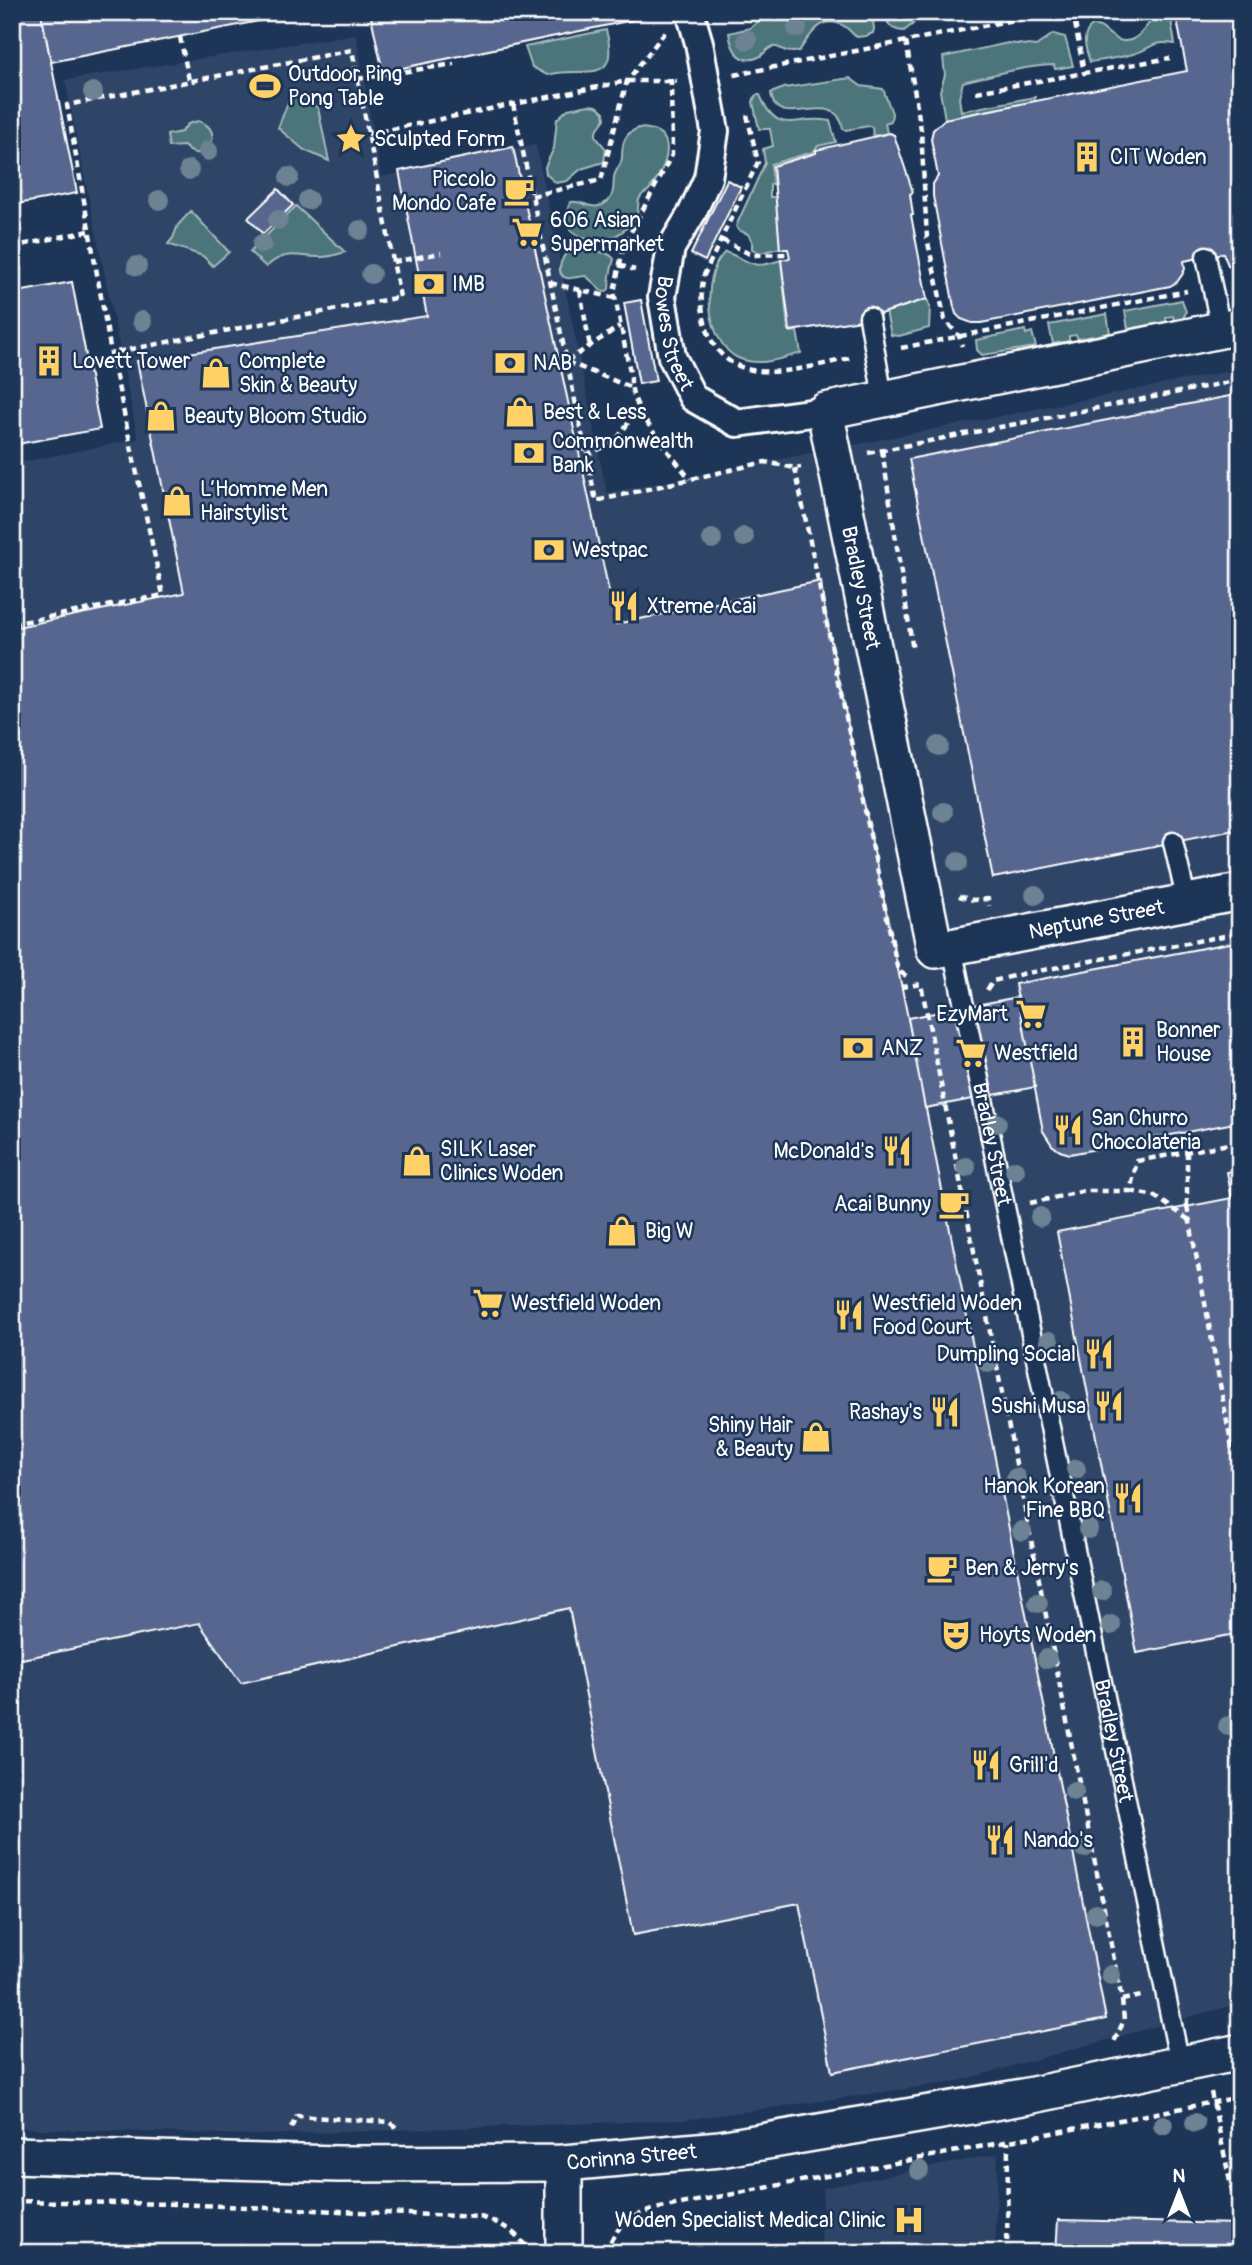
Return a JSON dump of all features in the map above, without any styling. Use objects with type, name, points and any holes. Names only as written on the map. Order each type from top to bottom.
[{"type":"street","name":"Bowes Street","points":[[690,12],[699,43],[715,131],[708,178],[671,248],[662,297],[672,357],[693,398],[737,423],[824,411]]},
{"type":"street","points":[[824,411],[1230,328]]},
{"type":"street","name":"Bradley Street","points":[[824,411],[935,950],[952,947]]},
{"type":"street","name":"Neptune Street","points":[[952,947],[1240,892]]},
{"type":"street","name":"Corinna Street","points":[[12,2155],[339,2164],[564,2163],[720,2149],[1023,2097],[1240,2052]]},
{"type":"street","points":[[564,2163],[564,2253]]},
{"type":"lane","points":[[1206,257],[1212,286],[1230,328]]},
{"type":"lane","points":[[869,317],[883,398]]},
{"type":"lane","points":[[1173,842],[1186,902]]},
{"type":"lane","name":"Bradley Street","points":[[952,947],[1180,2064]]},
{"type":"path","points":[[368,134],[627,81],[705,81],[1054,12]]},
{"type":"path","points":[[1073,12],[1084,73]]},
{"type":"path","points":[[532,196],[601,180],[627,81],[670,25],[671,39]]},
{"type":"path","points":[[180,37],[189,81]]},
{"type":"path","points":[[906,41],[920,130],[927,238],[945,320],[959,336]]},
{"type":"path","points":[[12,624],[163,595],[111,353],[67,105],[352,50],[400,297],[111,353]]},
{"type":"path","points":[[976,92],[1170,58]]},
{"type":"path","points":[[357,79],[454,64]]},
{"type":"path","points":[[671,67],[672,155],[624,245],[614,292],[631,377],[630,387],[638,410],[690,479]]},
{"type":"path","points":[[513,104],[596,501],[765,462],[795,468],[1240,380]]},
{"type":"path","points":[[12,247],[89,231]]},
{"type":"path","points":[[789,254],[752,255],[722,240],[710,261],[701,291],[701,309],[710,338],[720,353],[750,371],[770,372],[875,353],[1212,286]]},
{"type":"path","points":[[393,262],[441,253]]},
{"type":"path","points":[[550,283],[615,298]]},
{"type":"path","points":[[580,290],[590,347]]},
{"type":"path","points":[[567,362],[620,326]]},
{"type":"path","points":[[567,362],[630,387]]},
{"type":"path","points":[[586,455],[614,443],[638,410]]},
{"type":"path","points":[[795,468],[898,971]]},
{"type":"path","points":[[986,991],[993,981],[1022,974],[1240,933]]},
{"type":"path","points":[[901,987],[920,984],[1122,2000],[1124,2020],[1116,2040],[1108,2047]]},
{"type":"path","points":[[1188,1132],[1189,1220],[1240,1492]]},
{"type":"path","points":[[1130,1191],[1137,1161],[1240,1142]]},
{"type":"path","points":[[1030,1203],[1085,1191],[1130,1191],[1155,1196],[1189,1220]]},
{"type":"path","points":[[606,2253],[623,2224],[636,2214],[660,2208],[1240,2097]]},
{"type":"path","points":[[1212,2102],[1239,2224]]},
{"type":"path","points":[[286,2137],[297,2116],[390,2122],[404,2132]]},
{"type":"path","points":[[1007,2253],[1008,2142]]},
{"type":"path","points":[[12,2201],[175,2204],[480,2217],[499,2222],[515,2234],[528,2253]]},
{"type":"shaded area","points":[[356,34],[381,177],[536,145],[607,493],[1240,369],[1240,2003],[955,2082],[684,2120],[256,2135],[12,2126],[12,464],[138,439],[65,80]]},
{"type":"shaded area","name":"Woden Specialist Medical Clinic","points":[[998,2154],[995,2253],[821,2253],[823,2188]]},
{"type":"green space","points":[[794,12],[872,12],[874,29],[873,33],[857,37],[844,26],[829,22],[817,28],[799,51],[790,52],[772,47],[759,57],[747,59],[734,50],[729,33],[750,28],[767,17]]},
{"type":"green space","points":[[885,12],[919,12],[913,24],[904,31],[890,26]]},
{"type":"green space","points":[[1157,12],[1167,13],[1171,20],[1175,44],[1156,44],[1133,54],[1090,62],[1085,38],[1092,26],[1101,27],[1112,36],[1126,41],[1138,36]]},
{"type":"green space","points":[[606,30],[608,61],[603,68],[594,71],[547,75],[532,67],[525,47]]},
{"type":"green space","points":[[1053,34],[1065,37],[1073,66],[1055,69],[1054,65],[1031,67],[963,82],[959,98],[961,111],[1035,97],[1035,101],[945,119],[940,91],[945,75],[943,57],[1008,43],[1036,46]]},
{"type":"green space","points":[[850,78],[861,86],[883,89],[892,113],[891,121],[885,123],[887,133],[873,136],[872,127],[869,126],[843,129],[838,116],[830,110],[783,110],[775,105],[771,93],[784,88]]},
{"type":"green space","points":[[300,95],[318,108],[329,161],[304,150],[278,128],[289,100]]},
{"type":"green space","points":[[757,95],[760,95],[774,117],[781,121],[830,121],[836,142],[771,164],[773,184],[770,185],[770,197],[776,197],[780,248],[760,253],[752,249],[748,234],[738,230],[736,226],[765,163],[763,149],[773,146],[770,129],[759,129],[753,102]]},
{"type":"green space","points":[[597,106],[604,112],[605,119],[596,131],[596,137],[606,149],[604,162],[581,169],[567,181],[556,183],[546,174],[545,167],[554,148],[557,119],[568,109]]},
{"type":"green space","points":[[198,121],[212,132],[210,146],[205,151],[192,152],[184,146],[169,147],[167,135],[181,132],[188,124]]},
{"type":"green space","points":[[639,128],[653,130],[666,142],[665,161],[656,181],[640,198],[636,216],[624,230],[607,239],[589,240],[581,237],[567,225],[571,202],[598,206],[609,200],[615,174],[622,160],[625,139]]},
{"type":"green space","points":[[296,206],[345,252],[325,257],[287,256],[266,267],[250,252]]},
{"type":"green space","points":[[191,211],[229,252],[213,266],[203,256],[168,244],[178,225]]},
{"type":"green space","points":[[567,252],[603,252],[614,259],[609,289],[605,292],[600,290],[586,276],[569,278],[561,274],[563,258]]},
{"type":"green space","points":[[725,252],[757,265],[781,260],[788,330],[797,331],[801,353],[770,361],[753,362],[738,358],[727,350],[713,324],[710,308],[712,276]]},
{"type":"green space","points":[[927,299],[930,307],[929,328],[899,336],[891,335],[886,312]]},
{"type":"green space","points":[[1182,300],[1186,312],[1183,319],[1166,317],[1166,322],[1128,329],[1125,311]]},
{"type":"green space","points":[[1107,314],[1110,333],[1078,339],[1076,335],[1069,336],[1069,341],[1053,344],[1049,325]]},
{"type":"green space","points":[[1025,330],[1026,334],[1032,332],[1036,347],[982,355],[977,350],[976,340]]},
{"type":"building","points":[[12,12],[41,12],[77,193],[12,205]]},
{"type":"building","points":[[41,12],[304,12],[51,62]]},
{"type":"building","points":[[370,12],[651,12],[652,16],[383,72]]},
{"type":"building","name":"CIT Woden","points":[[1173,12],[1240,12],[1240,271],[1228,265],[1223,253],[1184,261],[1185,269],[1182,275],[1170,286],[981,323],[961,319],[954,307],[933,196],[933,184],[938,176],[931,139],[933,130],[945,119],[1187,71],[1176,15]]},
{"type":"building","points":[[890,133],[894,135],[913,192],[910,194],[911,215],[927,299],[861,320],[790,331],[781,260],[790,258],[788,249],[780,249],[773,166],[816,153],[816,150]]},
{"type":"building","name":"Westfield Woden","points":[[513,147],[616,624],[821,581],[824,607],[1106,2019],[832,2072],[799,1903],[633,1935],[569,1608],[241,1683],[199,1623],[12,1661],[12,628],[184,593],[137,361],[427,316],[399,171]]},
{"type":"building","points":[[727,180],[741,187],[705,261],[691,254]]},
{"type":"building","points":[[278,189],[293,205],[263,234],[248,218]]},
{"type":"building","name":"Lovett Tower","points":[[72,282],[100,429],[12,445],[12,293]]},
{"type":"building","points":[[641,300],[656,381],[639,384],[624,303]]},
{"type":"building","points":[[1240,394],[1240,829],[993,878],[909,459]]},
{"type":"building","name":"Bonner House","points":[[1240,941],[1240,1122],[1070,1154],[1052,1145],[1043,1131],[1015,984]]},
{"type":"building","name":"Westfield","points":[[1018,997],[1035,1087],[925,1108],[908,1018]]},
{"type":"building","points":[[1240,1170],[1240,1633],[1137,1653],[1057,1232],[1232,1198],[1227,1172]]},
{"type":"building","points":[[1058,2220],[1240,2224],[1240,2253],[1056,2253]]},
{"type":"place","name":"Outdoor Ping Pong Table","points":[[265,86]]},
{"type":"place","name":"Sculpted Form","points":[[351,139]]},
{"type":"place","name":"CIT Woden","points":[[1087,157]]},
{"type":"place","name":"Piccolo Mondo Cafe","points":[[519,191]]},
{"type":"place","name":"606 Asian Supermarket","points":[[527,232]]},
{"type":"place","name":"IMB","points":[[429,284]]},
{"type":"place","name":"Lovett Tower","points":[[49,361]]},
{"type":"place","name":"NAB","points":[[510,363]]},
{"type":"place","name":"Complete Skin & Beauty","points":[[216,373]]},
{"type":"place","name":"Best & Less","points":[[520,412]]},
{"type":"place","name":"Beauty Bloom Studio","points":[[161,416]]},
{"type":"place","name":"Commonwealth Bank","points":[[529,453]]},
{"type":"place","name":"L’Homme Men Hairstylist","points":[[177,501]]},
{"type":"place","name":"Westpac","points":[[549,550]]},
{"type":"place","name":"Xtreme Acai","points":[[624,606]]},
{"type":"place","name":"EzyMart","points":[[1031,1014]]},
{"type":"place","name":"Bonner House","points":[[1133,1042]]},
{"type":"place","name":"ANZ","points":[[858,1048]]},
{"type":"place","name":"Westfield","points":[[971,1053]]},
{"type":"place","name":"San Churro Chocolateria","points":[[1068,1130]]},
{"type":"place","name":"McDonald's","points":[[897,1151]]},
{"type":"place","name":"SILK Laser Clinics Woden","points":[[417,1161]]},
{"type":"place","name":"Acai Bunny","points":[[954,1204]]},
{"type":"place","name":"Big W","points":[[622,1231]]},
{"type":"place","name":"Westfield Woden","points":[[488,1303]]},
{"type":"place","name":"Westfield Woden Food Court","points":[[849,1315]]},
{"type":"place","name":"Dumpling Social","points":[[1099,1354]]},
{"type":"place","name":"Sushi Musa","points":[[1109,1406]]},
{"type":"place","name":"Rashay's","points":[[945,1412]]},
{"type":"place","name":"Shiny Hair & Beauty","points":[[816,1437]]},
{"type":"place","name":"Hanok Korean Fine BBQ","points":[[1128,1498]]},
{"type":"place","name":"Ben & Jerry's","points":[[942,1568]]},
{"type":"place","name":"Hoyts Woden","points":[[956,1635]]},
{"type":"place","name":"Grill'd","points":[[986,1765]]},
{"type":"place","name":"Nando's","points":[[1000,1840]]},
{"type":"place","name":"Woden Specialist Medical Clinic","points":[[909,2220]]}]
